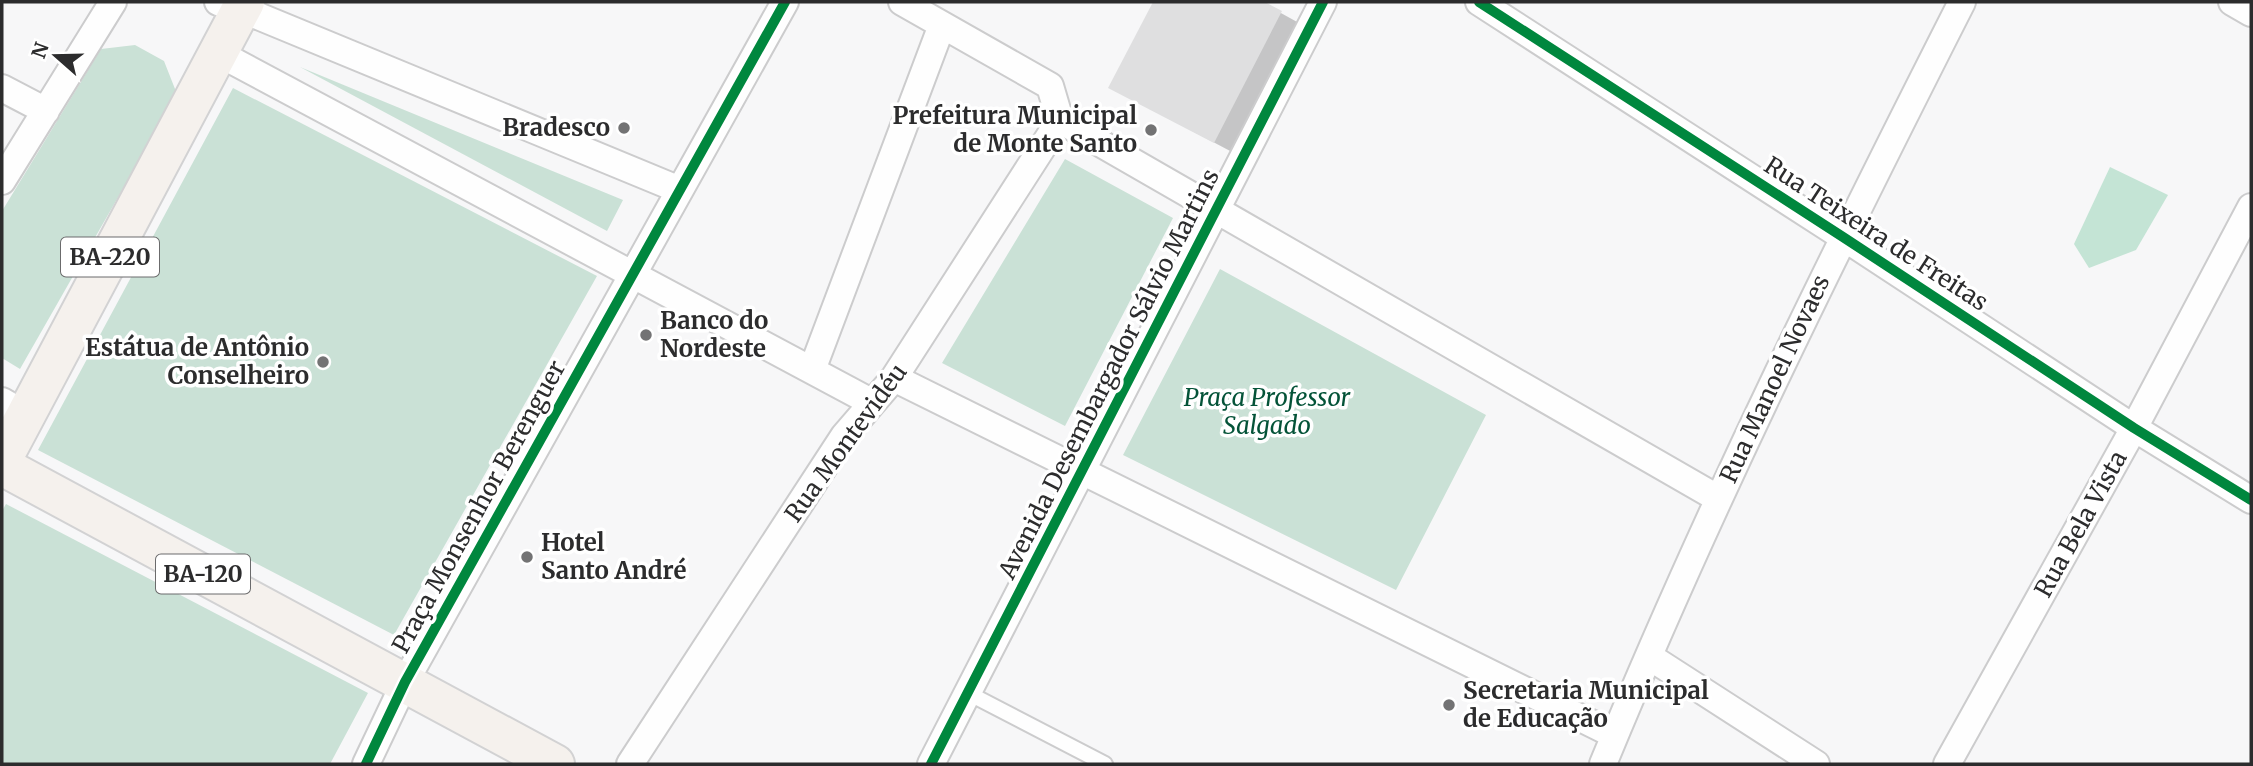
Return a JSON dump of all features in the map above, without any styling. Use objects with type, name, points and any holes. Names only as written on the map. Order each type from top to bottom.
[{"type":"main road","name":"BA-220","points":[[2,460],[14,408],[218,53],[234,4]]},
{"type":"main road","name":"Praça Monsenhor Berenguer","points":[[2,466],[405,682]]},
{"type":"main road","name":"BA-120","points":[[405,682],[555,764]]},
{"type":"street","points":[[2,181],[113,2]]},
{"type":"street","name":"Praça Monsenhor Berenguer","points":[[366,764],[405,682],[785,2]]},
{"type":"street","points":[[902,2],[1050,86],[1060,120],[1718,499]]},
{"type":"street","name":"Avenida Desembargador Sálvio Martins","points":[[931,764],[1323,2]]},
{"type":"street","name":"Rua Teixeira de Freitas","points":[[1479,2],[2134,428],[2251,500]]},
{"type":"street","name":"Rua Manoel Novaes","points":[[1603,764],[1718,499],[1843,237],[1962,2]]},
{"type":"street","points":[[2232,2],[2251,13]]},
{"type":"street","points":[[234,4],[680,190]]},
{"type":"street","points":[[812,370],[943,25]]},
{"type":"street","points":[[218,53],[871,402]]},
{"type":"street","points":[[2,88],[46,111]]},
{"type":"street","name":"Rua Montevidéu","points":[[630,764],[844,436],[894,378],[1060,120]]},
{"type":"street","name":"Rua Bela Vista","points":[[1947,764],[2134,428],[2251,207]]},
{"type":"street","points":[[894,378],[1615,735]]},
{"type":"street","points":[[1650,657],[1816,764]]},
{"type":"lane","points":[[968,693],[1105,764]]},
{"type":"green space","points":[[135,45],[164,61],[177,94],[20,369],[2,358],[2,211],[101,49]]},
{"type":"green space","points":[[300,67],[623,200],[607,231]]},
{"type":"green space","points":[[233,88],[597,276],[394,635],[38,450]]},
{"type":"green space","points":[[1065,159],[1173,218],[1065,426],[942,363]]},
{"type":"green space","points":[[2110,167],[2168,195],[2136,250],[2089,268],[2074,244]]},
{"type":"green space","name":"Praça Professor Salgado","points":[[1220,269],[1486,415],[1396,590],[1123,455]]},
{"type":"green space","points":[[6,504],[368,693],[330,764],[2,764],[2,511]]},
{"type":"building","points":[[1153,2],[1265,2],[1282,11],[1214,143],[1108,88]]},
{"type":"cycle path","points":[[366,764],[405,682],[785,2]]},
{"type":"cycle path","points":[[931,764],[1323,2]]},
{"type":"cycle path","points":[[1479,2],[2134,428],[2251,500]]},
{"type":"place","name":"Bradesco","points":[[624,128]]},
{"type":"place","name":"Prefeitura Municipal de Monte Santo","points":[[1151,130]]},
{"type":"place","name":"Banco do Nordeste","points":[[646,335]]},
{"type":"place","name":"Estátua de Antônio Conselheiro","points":[[323,362]]},
{"type":"place","name":"Hotel Santo André","points":[[527,557]]},
{"type":"place","name":"Secretaria Municipal de Educação","points":[[1449,705]]}]
